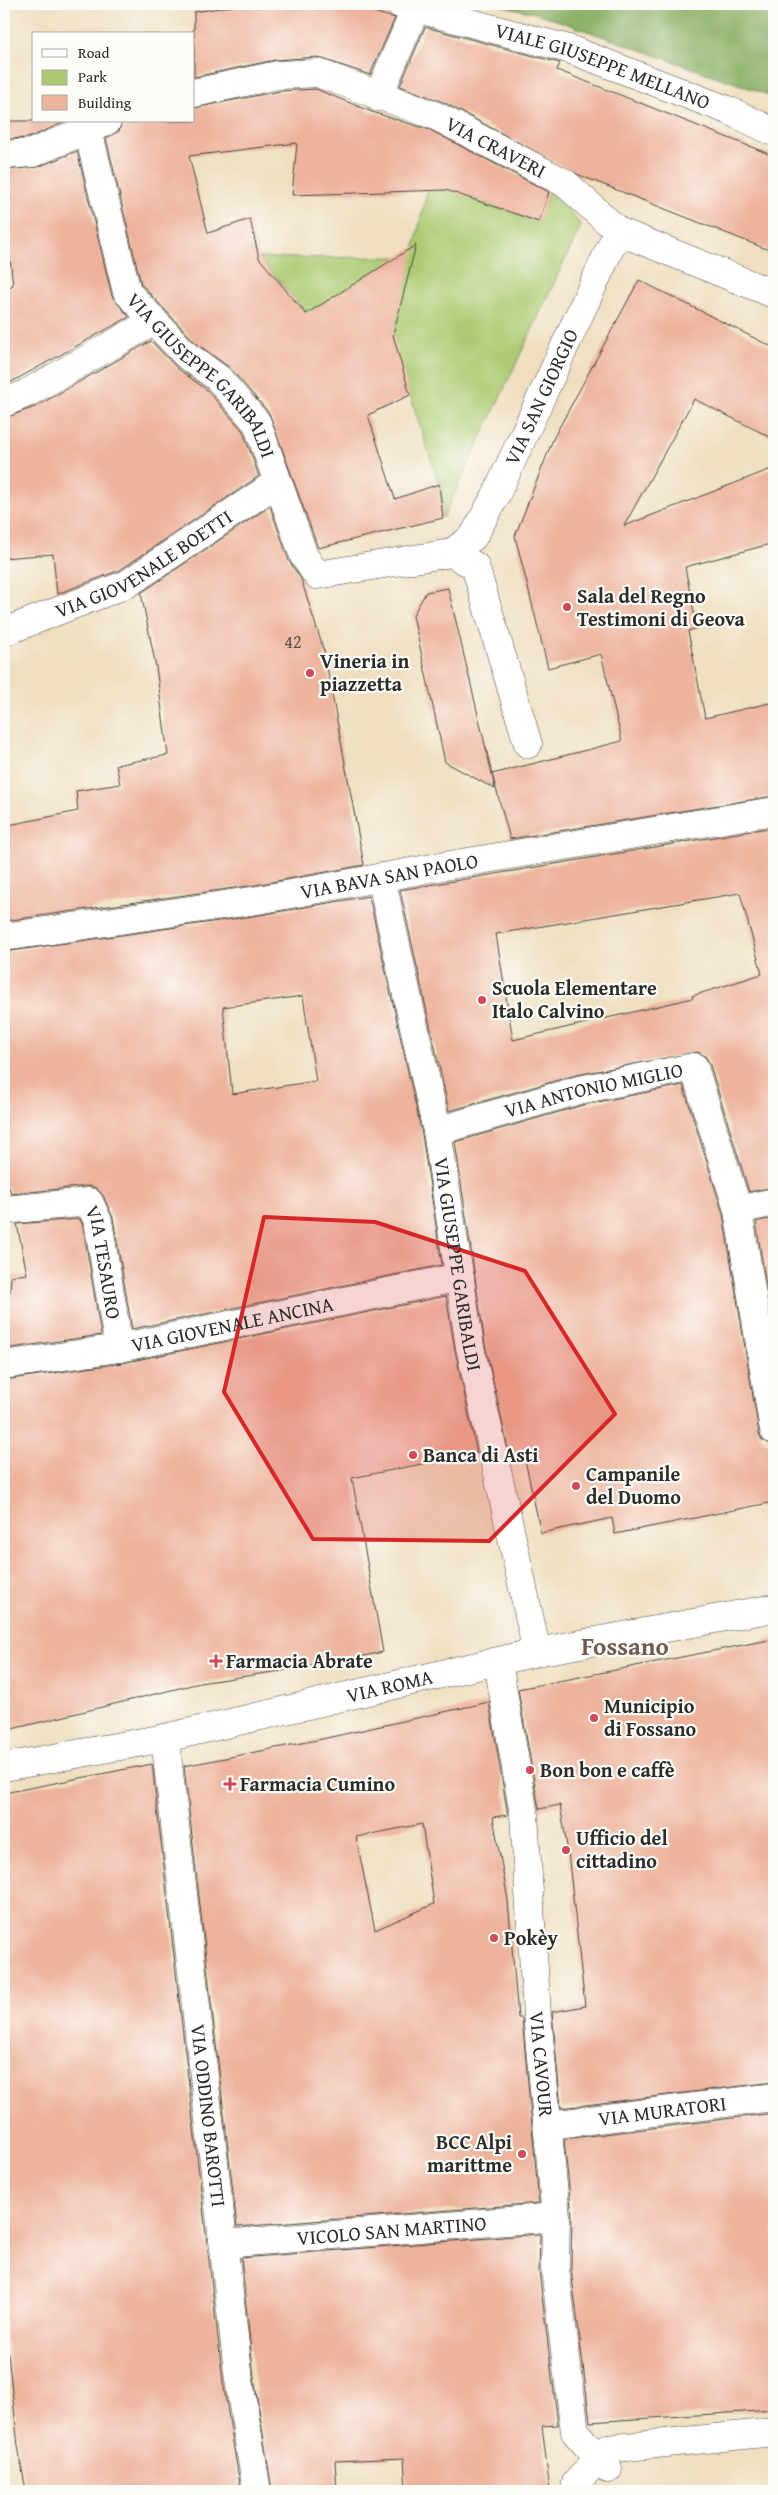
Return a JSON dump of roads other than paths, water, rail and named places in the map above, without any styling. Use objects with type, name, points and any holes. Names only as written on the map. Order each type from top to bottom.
[{"type":"street","points":[[378,97],[408,6]]},
{"type":"street","name":"VIALE GIUSEPPE MELLANO","points":[[408,6],[570,49],[730,111],[774,132]]},
{"type":"street","name":"VIA CRAVERI","points":[[195,93],[278,75],[318,72],[378,97],[436,116],[565,183],[618,231],[774,294]]},
{"type":"street","name":"VIA GIUSEPPE GARIBALDI","points":[[4,155],[32,153],[98,126],[127,292],[186,355],[218,378],[257,424],[304,556],[317,575],[451,553]]},
{"type":"street","name":"VIA SAN GIORGIO","points":[[451,553],[473,537],[494,497],[618,231]]},
{"type":"street","points":[[4,403],[27,393],[154,321]]},
{"type":"street","name":"VIA GIOVENALE BOETTI","points":[[4,632],[127,584],[278,482]]},
{"type":"street","points":[[451,553],[475,566],[528,744]]},
{"type":"street","name":"VIA BAVA SAN PAOLO","points":[[4,937],[258,900],[381,877],[774,811]]},
{"type":"street","name":"VIA GIUSEPPE GARIBALDI","points":[[381,877],[438,1131],[470,1347],[537,1652]]},
{"type":"street","name":"VIA ANTONIO MIGLIO","points":[[438,1131],[579,1090],[694,1067],[738,1210]]},
{"type":"street","name":"VIA TESAURO","points":[[4,1210],[89,1202],[98,1221],[119,1348]]},
{"type":"street","points":[[774,1202],[738,1210],[774,1430]]},
{"type":"street","name":"VIA GIOVENALE ANCINA","points":[[4,1365],[119,1348],[460,1277]]},
{"type":"street","name":"VIA ROMA","points":[[4,1767],[165,1738],[537,1652],[774,1608]]},
{"type":"street","name":"VIA CAVOUR","points":[[498,1662],[524,1815],[537,2015],[549,2125],[556,2217],[555,2269],[575,2432],[604,2459]]},
{"type":"street","name":"VIA ODDINO BAROTTI","points":[[165,1738],[239,2380],[257,2491]]},
{"type":"street","name":"VIA MURATORI","points":[[549,2125],[774,2097]]},
{"type":"street","name":"VICOLO SAN MARTINO","points":[[224,2244],[556,2217]]},
{"type":"street","points":[[575,2491],[576,2483],[604,2459],[774,2432]]},
{"type":"place","name":"Sala del Regno Testimoni di Geova","points":[[567,607]]},
{"type":"place","name":"Vineria in piazzetta","points":[[310,673]]},
{"type":"place","name":"Scuola Elementare Italo Calvino","points":[[482,1000]]},
{"type":"place","name":"Banca di Asti","points":[[413,1455]]},
{"type":"place","name":"Campanile del Duomo","points":[[576,1486]]},
{"type":"place","name":"Farmacia Abrate","points":[[216,1661]]},
{"type":"place","name":"Municipio di Fossano","points":[[594,1718]]},
{"type":"place","name":"Bon bon e caffè","points":[[530,1770]]},
{"type":"place","name":"Farmacia Cumino","points":[[230,1784]]},
{"type":"place","name":"Ufficio del cittadino","points":[[566,1850]]},
{"type":"place","name":"Pokèy","points":[[494,1938]]},
{"type":"place","name":"BCC Alpi marittme","points":[[522,2154]]},
{"type":"district","name":"Fossano","points":[[625,1646]]}]
